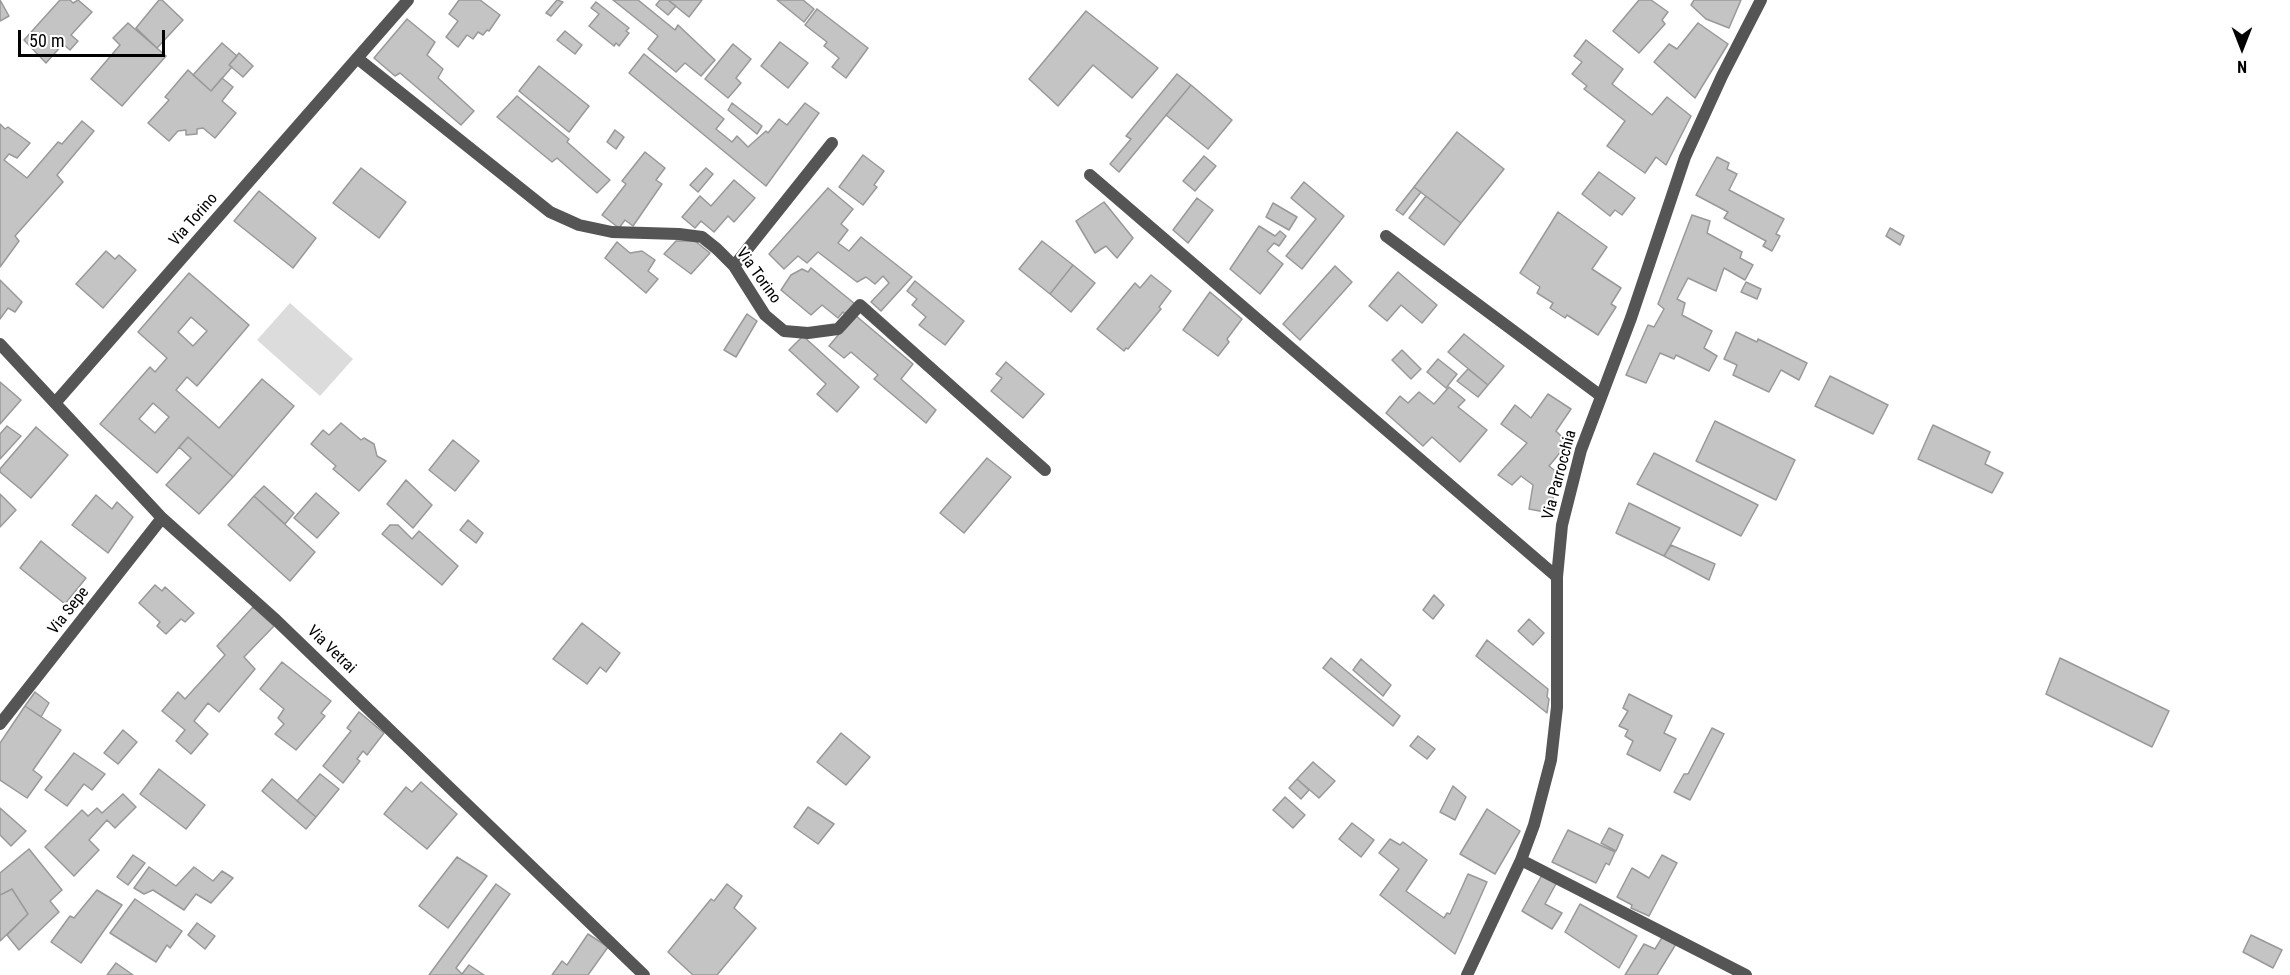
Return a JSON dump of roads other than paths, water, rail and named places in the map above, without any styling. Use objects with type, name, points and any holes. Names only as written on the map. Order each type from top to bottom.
[{"type":"street","name":"Via Torino","points":[[55,403],[408,0]]},
{"type":"street","name":"Via Parrocchia","points":[[1467,975],[1521,860],[1534,825],[1551,760],[1557,707],[1557,577],[1563,525],[1581,450],[1631,318],[1685,158],[1722,76],[1761,0]]},
{"type":"street","name":"Via Torino","points":[[357,58],[550,212],[579,225],[612,232],[702,237],[734,266],[765,315],[784,331],[808,333],[838,329],[860,305],[1045,470]]},
{"type":"street","points":[[734,266],[832,143]]},
{"type":"street","points":[[1090,176],[1557,577]]},
{"type":"street","points":[[1386,236],[1601,396]]},
{"type":"street","name":"Via Vetrai","points":[[0,344],[162,518],[276,620],[644,975]]},
{"type":"street","name":"Via Sepe","points":[[0,724],[162,518]]},
{"type":"street","points":[[1521,860],[1746,975]]}]
